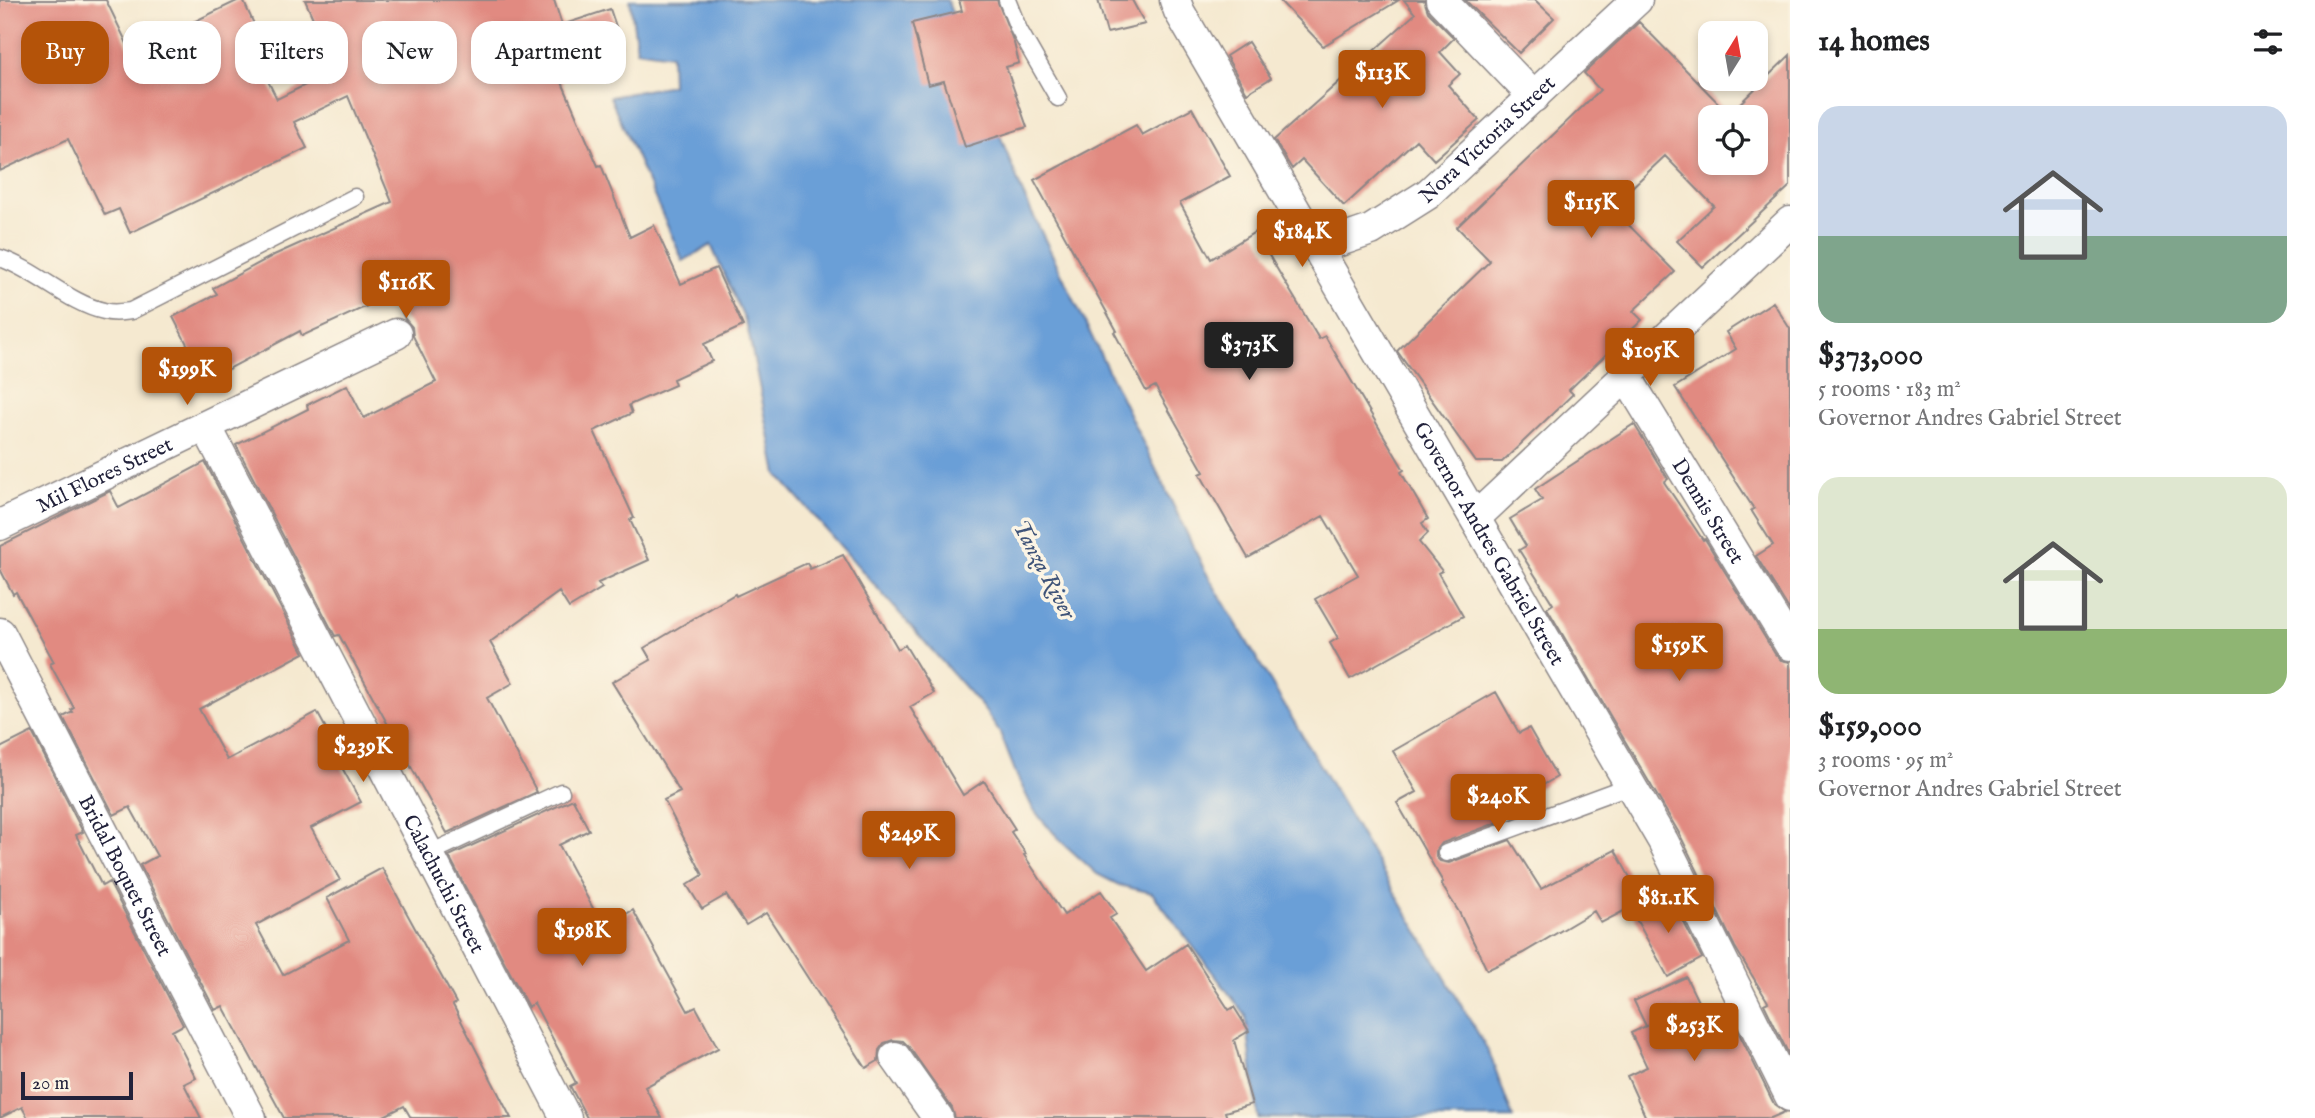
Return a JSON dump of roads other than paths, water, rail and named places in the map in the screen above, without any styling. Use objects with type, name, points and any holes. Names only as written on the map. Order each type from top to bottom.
[{"type":"street","name":"Governor Andres Gabriel Street","points":[[1175,0],[1663,841],[1790,1097]]},
{"type":"street","points":[[1441,0],[1534,97]]},
{"type":"street","name":"Nora Victoria Street","points":[[1319,248],[1371,230],[1428,194],[1637,0]]},
{"type":"street","points":[[1476,517],[1626,376],[1788,230]]},
{"type":"street","name":"Mil Flores Street","points":[[0,525],[396,334]]},
{"type":"street","name":"Dennis Street","points":[[1626,376],[1790,645]]},
{"type":"street","name":"Calachuchi Street","points":[[206,426],[566,1118]]},
{"type":"street","name":"Bridal Boquet Street","points":[[0,633],[251,1118]]},
{"type":"street","points":[[895,1057],[938,1118]]},
{"type":"lane","points":[[1007,0],[1019,30],[1058,98]]},
{"type":"lane","points":[[0,258],[18,264],[102,311],[131,311],[355,197]]},
{"type":"lane","points":[[1446,853],[1631,785]]},
{"type":"lane","points":[[428,854],[561,792]]},
{"type":"water","name":"Tanza River","points":[[630,0],[947,0],[1023,194],[1204,569],[1489,1052],[1513,1118],[1258,1118],[1246,1016],[1152,893],[1119,885],[1097,874],[1042,820],[1032,807],[1017,776],[1000,733],[983,708],[777,474],[747,325],[711,245],[683,261],[610,97],[672,85],[671,55],[637,50]]}]
